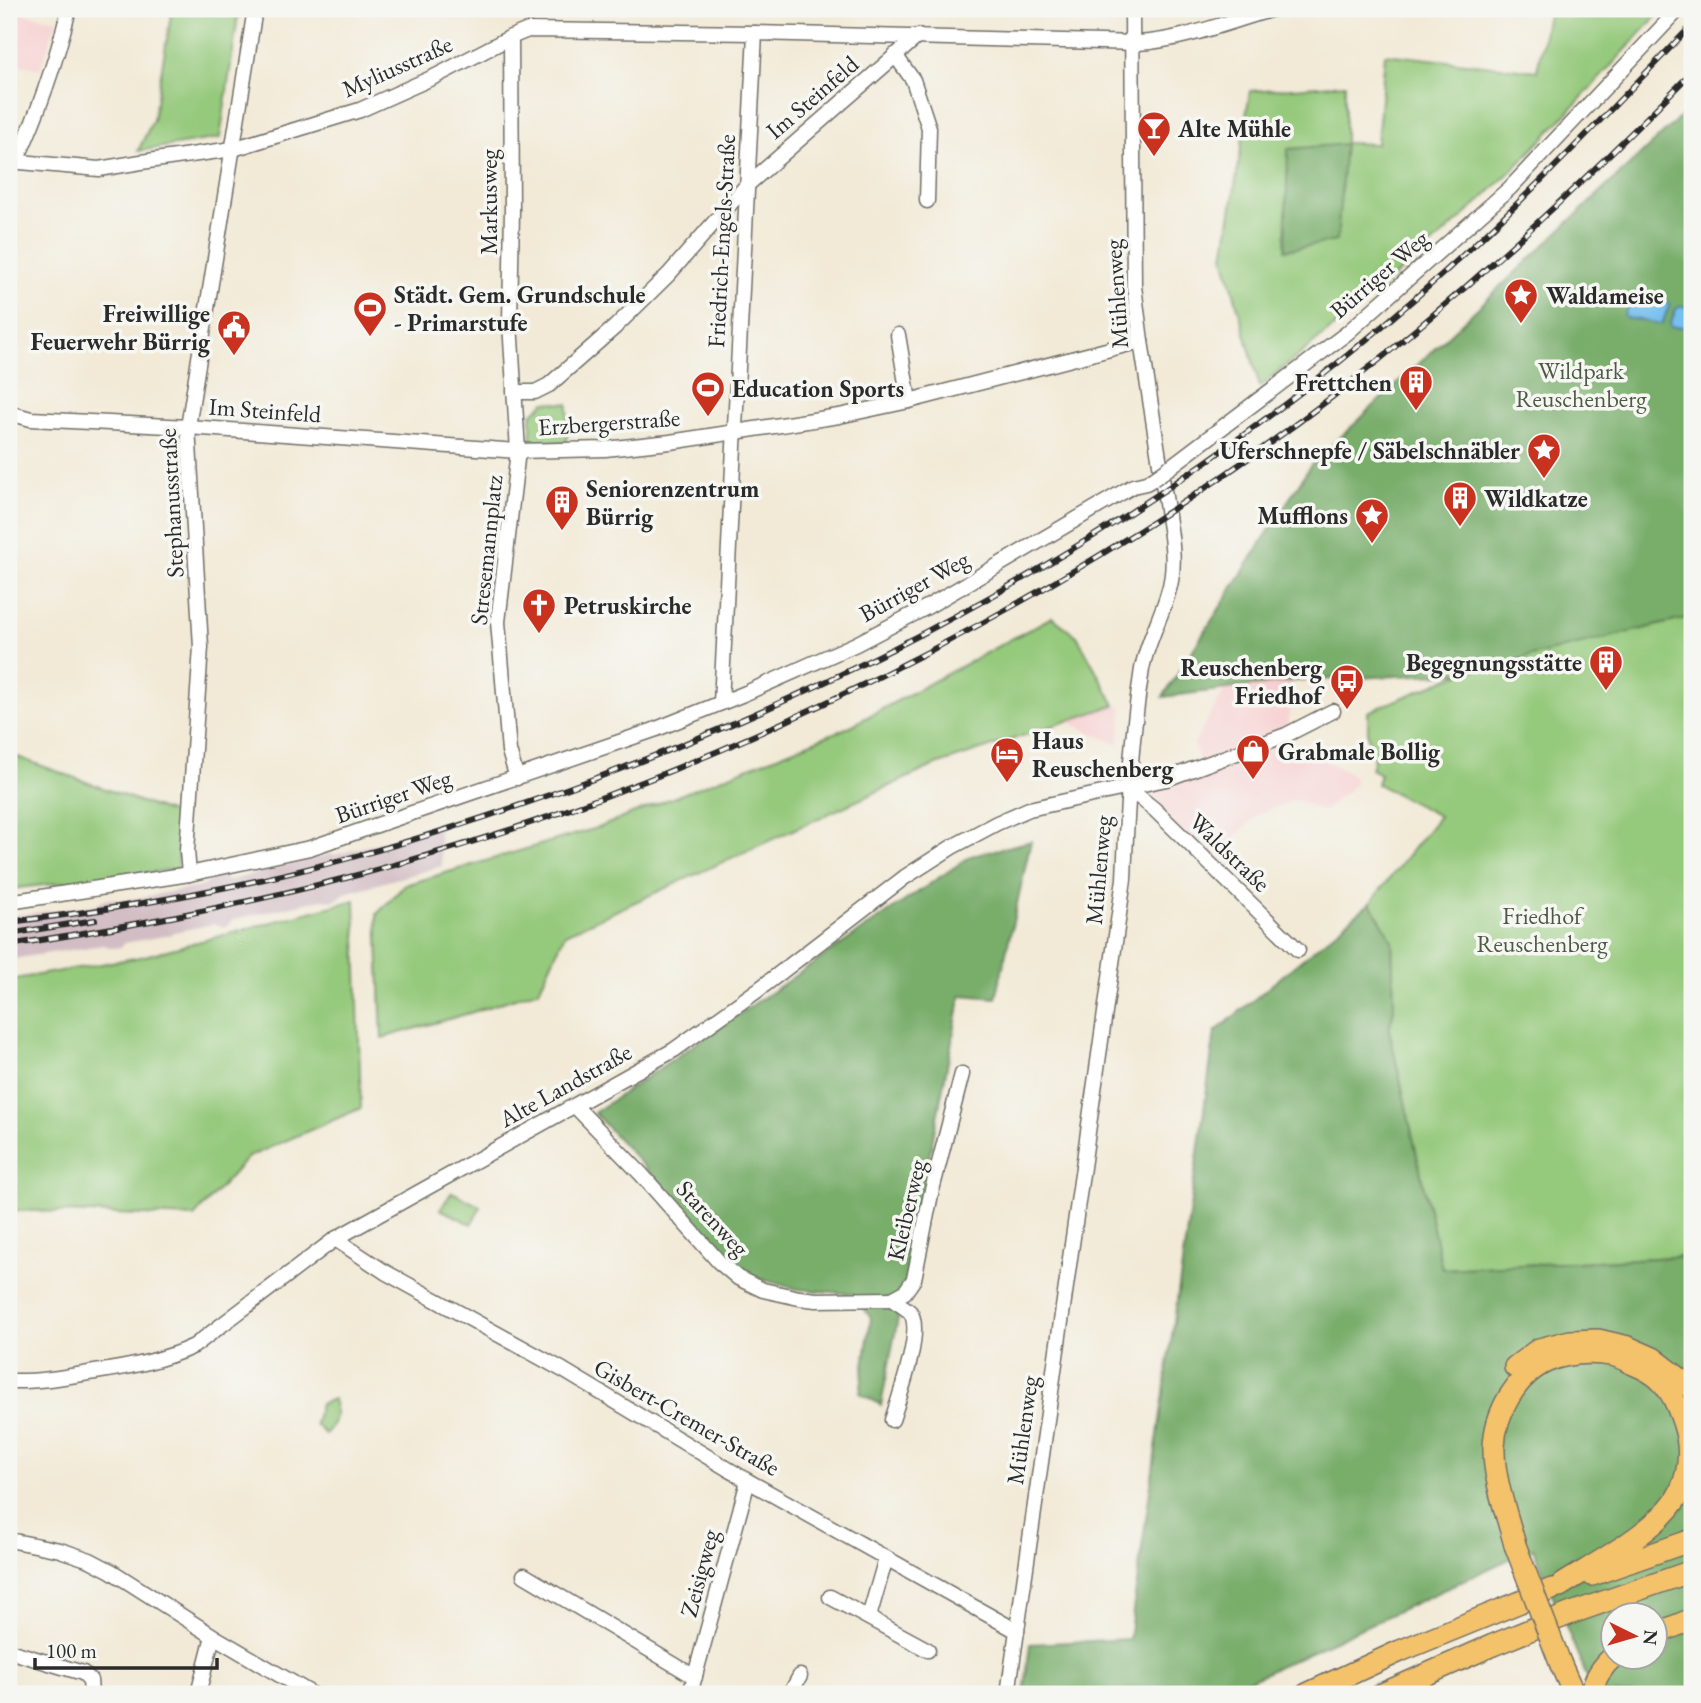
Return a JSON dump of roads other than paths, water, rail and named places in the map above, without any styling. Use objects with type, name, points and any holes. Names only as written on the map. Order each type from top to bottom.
[{"type":"highway","points":[[1559,1694],[1555,1666],[1487,1484],[1481,1446],[1485,1416],[1497,1389],[1515,1367],[1539,1349],[1570,1341],[1598,1340],[1628,1347],[1653,1358],[1692,1388]]},
{"type":"highway","points":[[1510,1547],[1494,1447],[1498,1421],[1509,1396],[1524,1378],[1546,1362],[1571,1354],[1585,1354],[1613,1355],[1639,1366],[1662,1382],[1680,1411],[1689,1442],[1687,1469],[1679,1493],[1662,1517],[1629,1542],[1560,1586]]},
{"type":"highway","points":[[1307,1694],[1399,1651],[1560,1586],[1692,1540]]},
{"type":"highway","points":[[1382,1694],[1569,1614],[1692,1571]]},
{"type":"highway","points":[[1670,1628],[1692,1619]]},
{"type":"highway","points":[[1555,1666],[1574,1694]]},
{"type":"highway","points":[[1590,1694],[1600,1672]]},
{"type":"street","points":[[13,161],[33,127],[69,9]]},
{"type":"street","name":"Stephanusstraße","points":[[189,874],[187,851],[201,647],[188,427],[254,9]]},
{"type":"street","name":"Mühlenweg","points":[[1007,1694],[1122,891],[1128,788],[1143,666],[1169,592],[1173,558],[1134,286],[1132,9]]},
{"type":"street","name":"Myliusstraße","points":[[13,161],[99,169],[233,149],[359,110],[436,76],[528,30],[918,36],[1133,43],[1203,31],[1272,9]]},
{"type":"street","name":"Bürriger Weg","points":[[9,902],[189,874],[310,848],[654,730],[856,644],[927,607],[1133,486],[1153,479],[1348,333],[1510,188],[1679,9]]},
{"type":"street","name":"Friedrich-Engels-Straße","points":[[721,703],[755,33]]},
{"type":"street","name":"Im Steinfeld","points":[[514,392],[535,392],[550,386],[668,274],[746,186],[918,36]]},
{"type":"street","name":"Markusweg","points":[[510,37],[510,323],[518,451]]},
{"type":"street","name":"Im Steinfeld","points":[[895,55],[913,79],[929,128],[927,201]]},
{"type":"street","points":[[898,335],[909,401]]},
{"type":"street","name":"Erzbergerstraße","points":[[518,451],[605,449],[670,442],[839,416],[909,401],[1141,341]]},
{"type":"street","name":"Im Steinfeld","points":[[10,419],[188,427],[518,451]]},
{"type":"street","name":"Stresemannplatz","points":[[517,778],[509,751],[498,622],[518,451]]},
{"type":"street","name":"Alte Landstraße","points":[[9,1381],[49,1380],[130,1367],[174,1356],[194,1346],[335,1239],[674,1050],[758,990],[905,877],[952,847],[1029,809],[1166,779],[1286,735],[1333,711]]},
{"type":"street","name":"Waldstraße","points":[[1128,788],[1154,809],[1298,950]]},
{"type":"street","name":"Kleiberweg","points":[[892,1299],[905,1292],[914,1279],[931,1194],[962,1074]]},
{"type":"street","name":"Starenweg","points":[[575,1106],[642,1175],[719,1262],[738,1278],[764,1290],[799,1298],[892,1299]]},
{"type":"street","name":"Gisbert-Cremer-Straße","points":[[335,1239],[386,1272],[563,1370],[748,1480],[1017,1631]]},
{"type":"street","points":[[892,1299],[910,1312],[915,1324],[910,1361],[892,1420]]},
{"type":"street","name":"Zeisigweg","points":[[690,1694],[748,1480]]},
{"type":"street","points":[[9,1542],[60,1550],[90,1560],[312,1694]]},
{"type":"street","points":[[869,1617],[886,1558]]},
{"type":"street","points":[[524,1575],[695,1677]]},
{"type":"street","points":[[830,1597],[928,1650]]},
{"type":"street","points":[[198,1694],[213,1636]]},
{"type":"street","points":[[9,1651],[83,1673],[90,1680],[91,1694]]},
{"type":"street","points":[[790,1694],[800,1676]]},
{"type":"water","points":[[1636,293],[1669,303],[1662,324],[1624,316],[1631,295]]},
{"type":"water","points":[[1681,306],[1692,308],[1692,327],[1671,327],[1676,309]]},
{"type":"railway","points":[[9,922],[136,904],[262,880],[362,855],[461,825],[607,774],[716,731],[824,683],[929,630],[1031,573],[1131,512],[1228,446],[1322,375],[1413,300],[1486,234],[1556,166],[1692,25]]},
{"type":"railway","points":[[9,945],[253,900],[398,864],[507,831],[721,750],[825,703],[958,636],[1150,524],[1332,397],[1426,321],[1518,241],[1692,72]]},
{"type":"railway","points":[[9,934],[95,920]]},
{"type":"place","name":"Alte Mühle","points":[[1154,158]]},
{"type":"place","name":"Waldameise","points":[[1521,325]]},
{"type":"place","name":"Städt. Gem. Grundschule - Primarstufe","points":[[370,338]]},
{"type":"place","name":"Freiwillige Feuerwehr Bürrig","points":[[234,357]]},
{"type":"place","name":"Frettchen","points":[[1416,412]]},
{"type":"place","name":"Education Sports","points":[[708,418]]},
{"type":"place","name":"Uferschnepfe / Säbelschnäbler","points":[[1544,480]]},
{"type":"place","name":"Wildkatze","points":[[1460,528]]},
{"type":"place","name":"Seniorenzentrum Bürrig","points":[[562,532]]},
{"type":"place","name":"Mufflons","points":[[1372,545]]},
{"type":"place","name":"Petruskirche","points":[[539,635]]},
{"type":"place","name":"Begegnungsstätte","points":[[1606,692]]},
{"type":"place","name":"Reuschenberg Friedhof","points":[[1347,711]]},
{"type":"place","name":"Grabmale Bollig","points":[[1253,781]]},
{"type":"place","name":"Haus Reuschenberg","points":[[1007,784]]},
{"type":"park label","name":"Wildpark Reuschenberg","points":[[1581,384]]},
{"type":"park label","name":"Friedhof Reuschenberg","points":[[1542,929]]}]
